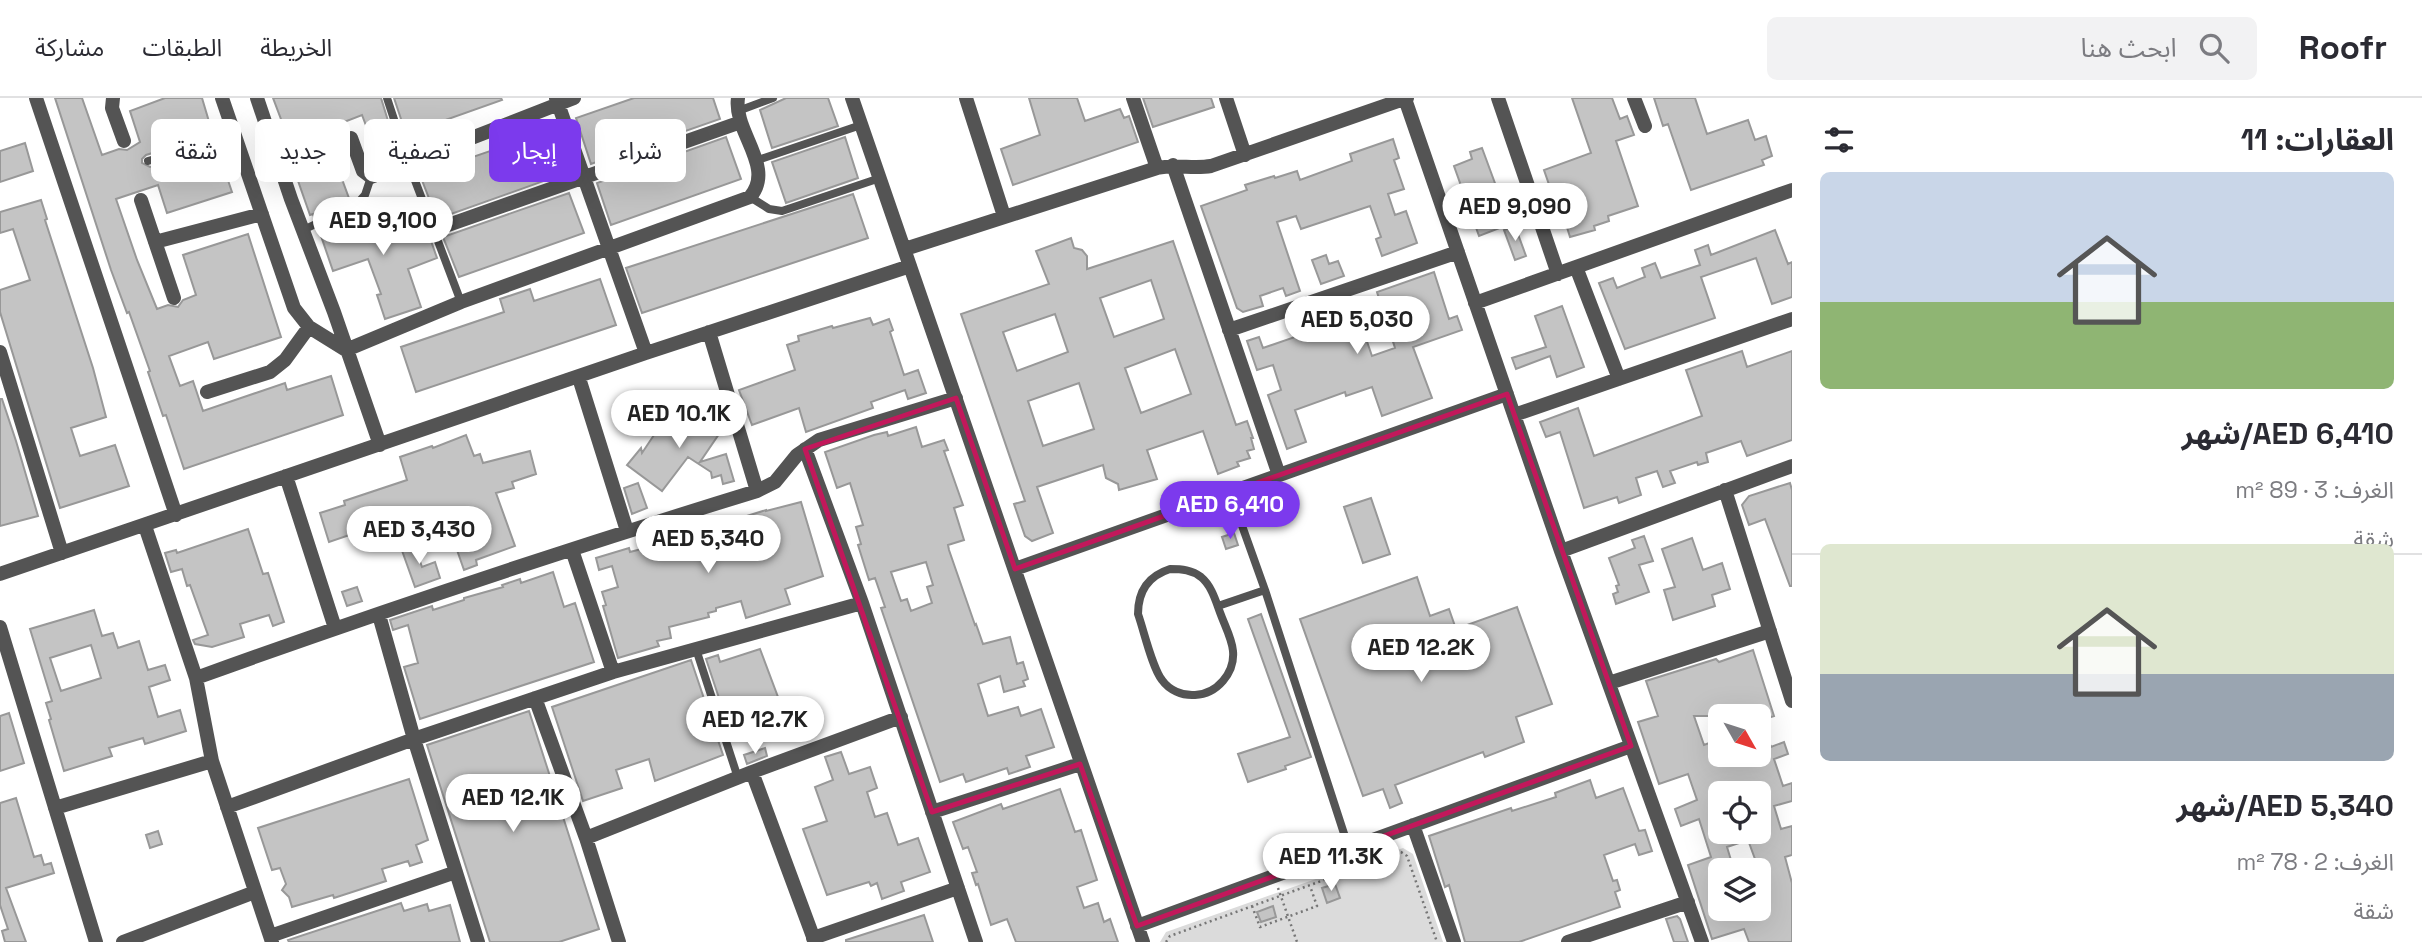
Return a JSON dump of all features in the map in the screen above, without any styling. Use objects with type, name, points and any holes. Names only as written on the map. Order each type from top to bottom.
[{"type":"street","points":[[36,98],[176,515]]},
{"type":"street","points":[[113,98],[112,108],[124,141]]},
{"type":"street","points":[[222,98],[229,119]]},
{"type":"street","points":[[475,135],[557,101],[574,98]]},
{"type":"street","points":[[852,98],[1143,942]]},
{"type":"street","points":[[966,98],[1004,216]]},
{"type":"street","points":[[1133,98],[1157,168]]},
{"type":"street","points":[[1226,98],[1245,155]]},
{"type":"street","points":[[905,249],[1157,168],[1173,165],[1203,167],[1245,155],[1406,98],[1561,551],[1702,942]]},
{"type":"street","points":[[1498,98],[1558,274]]},
{"type":"street","points":[[1634,98],[1645,126]]},
{"type":"street","points":[[258,99],[264,119]]},
{"type":"street","points":[[557,101],[646,353]]},
{"type":"street","points":[[346,350],[461,302],[750,197],[757,190],[760,181],[739,110],[583,179],[434,230]]},
{"type":"street","points":[[351,138],[364,172]]},
{"type":"street","points":[[241,153],[295,308],[309,327],[346,350]]},
{"type":"street","points":[[1173,165],[1279,475]]},
{"type":"street","points":[[285,182],[380,446]]},
{"type":"street","points":[[1475,303],[1792,190]]},
{"type":"street","points":[[141,200],[174,298]]},
{"type":"street","points":[[155,242],[262,214]]},
{"type":"street","points":[[1229,330],[1458,253]]},
{"type":"street","points":[[0,574],[646,353],[910,266]]},
{"type":"street","points":[[1576,267],[1619,379]]},
{"type":"street","points":[[1514,415],[1792,319]]},
{"type":"street","points":[[206,392],[270,372],[285,360],[309,327]]},
{"type":"street","points":[[709,332],[757,491]]},
{"type":"street","points":[[0,352],[62,553]]},
{"type":"street","points":[[579,378],[627,531]]},
{"type":"street","points":[[1015,569],[1507,394]]},
{"type":"street","points":[[196,678],[335,628],[757,491],[775,482],[805,449],[826,437],[956,398]]},
{"type":"street","points":[[805,449],[862,603],[976,942]]},
{"type":"street","points":[[1561,551],[1792,466]]},
{"type":"street","points":[[286,476],[335,628]]},
{"type":"street","points":[[1725,490],[1792,701]]},
{"type":"street","points":[[145,526],[196,678],[212,761],[271,939],[456,873]]},
{"type":"street","points":[[572,550],[613,672]]},
{"type":"street","points":[[227,807],[414,739],[613,672],[862,603]]},
{"type":"street","points":[[379,615],[414,739],[478,942]]},
{"type":"street","points":[[0,626],[96,942]]},
{"type":"street","points":[[1609,683],[1770,631]]},
{"type":"street","points":[[536,698],[586,838],[615,941]]},
{"type":"street","points":[[586,838],[752,772],[901,718]]},
{"type":"street","points":[[1137,926],[1631,747]]},
{"type":"street","points":[[55,808],[212,761]]},
{"type":"street","points":[[932,812],[1080,764]]},
{"type":"street","points":[[752,772],[814,940],[958,888]]},
{"type":"street","points":[[1413,825],[1454,942]]},
{"type":"street","points":[[123,942],[255,892]]},
{"type":"street","points":[[1569,942],[1688,902]]},
{"type":"lane","points":[[387,98],[394,119]]},
{"type":"lane","points":[[739,110],[773,98]]},
{"type":"lane","points":[[755,160],[861,125]]},
{"type":"lane","points":[[750,197],[769,209],[782,211],[880,178]]},
{"type":"lane","points":[[303,230],[356,205],[365,195],[369,182]]},
{"type":"lane","points":[[416,182],[461,302]]},
{"type":"lane","points":[[1230,492],[1265,590],[1349,849]]},
{"type":"lane","points":[[1180,569],[1207,582],[1218,606],[1233,648],[1227,677],[1203,694],[1175,691],[1160,678],[1138,614],[1140,594],[1145,585],[1161,572],[1180,569]]},
{"type":"lane","points":[[1218,606],[1265,590]]},
{"type":"lane","points":[[696,649],[738,778]]},
{"type":"path","points":[[1166,942],[1170,936],[1401,852],[1407,856],[1437,942]]},
{"type":"path","points":[[1274,875],[1297,942]]},
{"type":"path","points":[[1252,906],[1260,927],[1289,917],[1317,906],[1310,886]]},
{"type":"highlighted area","points":[[1507,394],[1631,746],[1137,926],[1080,764],[932,812],[805,449],[956,398],[1015,569]]},
{"type":"shaded area","points":[[1403,848],[1413,854],[1443,942],[1160,942],[1166,932]]},
{"type":"building","points":[[55,98],[82,98],[102,155],[119,149],[127,150],[140,142],[130,111],[165,98],[202,98],[208,119],[151,119],[151,154],[142,159],[142,163],[151,167],[151,182],[229,182],[232,192],[167,213],[158,185],[116,199],[157,309],[168,305],[178,307],[183,300],[196,295],[183,255],[248,234],[281,337],[214,359],[208,342],[169,356],[180,386],[193,381],[203,411],[285,383],[287,390],[331,376],[343,415],[184,469],[166,415],[163,416],[129,312],[127,313]]},
{"type":"building","points":[[273,98],[381,98],[387,119],[364,120],[362,115],[350,120],[281,119]]},
{"type":"building","points":[[394,98],[502,100],[448,119],[401,119]]},
{"type":"building","points":[[634,98],[713,98],[720,119],[686,131],[686,119],[595,119],[595,163],[591,164],[581,133],[581,119],[576,118]]},
{"type":"building","points":[[786,98],[828,98],[838,126],[772,148],[760,110]]},
{"type":"building","points":[[1029,98],[1077,98],[1085,121],[1120,109],[1124,118],[1129,116],[1138,142],[1013,185],[1001,149],[1040,135]]},
{"type":"building","points":[[1143,98],[1211,98],[1214,107],[1153,127]]},
{"type":"building","points":[[1572,98],[1612,98],[1620,119],[1627,116],[1634,135],[1616,141],[1638,206],[1608,216],[1609,221],[1594,226],[1595,230],[1570,237],[1544,170],[1591,153]]},
{"type":"building","points":[[1654,98],[1695,98],[1707,134],[1748,120],[1755,140],[1766,136],[1772,156],[1762,160],[1764,165],[1691,190],[1668,124],[1663,126]]},
{"type":"building","points":[[726,137],[741,179],[611,225],[597,183],[686,182],[686,151]]},
{"type":"building","points":[[845,137],[858,178],[786,203],[772,162]]},
{"type":"building","points":[[1393,139],[1399,158],[1394,160],[1404,189],[1388,194],[1395,215],[1406,211],[1417,243],[1382,256],[1376,239],[1381,237],[1370,206],[1301,229],[1296,216],[1277,222],[1300,291],[1286,296],[1283,288],[1260,296],[1263,306],[1243,312],[1237,308],[1201,206],[1247,190],[1245,185],[1274,176],[1275,178],[1297,171],[1300,180],[1352,161],[1350,154]]},
{"type":"building","points":[[25,143],[33,171],[0,182],[0,151]]},
{"type":"building","points":[[1482,148],[1510,224],[1479,236],[1454,166],[1472,159],[1470,152]]},
{"type":"building","points":[[489,151],[489,182],[541,182],[437,219],[423,182],[475,182],[475,156]]},
{"type":"building","points":[[298,182],[343,182],[350,201],[314,217],[313,214],[310,215]]},
{"type":"building","points":[[569,193],[584,233],[459,277],[443,237]]},
{"type":"building","points":[[853,194],[868,238],[642,313],[626,268]]},
{"type":"building","points":[[41,200],[106,417],[71,428],[80,456],[115,445],[129,486],[60,508],[0,312],[0,290],[30,280],[13,229],[0,233],[0,212]]},
{"type":"building","points":[[353,214],[360,237],[421,214],[425,234],[430,238],[437,258],[408,269],[421,307],[385,319],[377,295],[381,294],[368,259],[333,271],[319,230]]},
{"type":"building","points":[[1515,226],[1526,256],[1515,260],[1504,230]]},
{"type":"building","points":[[1775,230],[1788,264],[1792,262],[1792,297],[1772,304],[1756,258],[1701,277],[1715,318],[1625,349],[1599,283],[1613,278],[1617,288],[1645,277],[1642,268],[1655,263],[1661,278],[1700,265],[1695,250],[1708,245],[1711,255]]},
{"type":"building","points":[[1071,238],[1074,248],[1082,250],[1087,256],[1087,269],[1173,241],[1236,425],[1247,421],[1254,449],[1247,451],[1250,458],[1237,462],[1239,466],[1218,474],[1203,431],[1147,450],[1157,479],[1119,490],[1118,484],[1106,478],[1103,465],[1037,487],[1053,533],[1032,541],[1025,536],[1014,504],[1025,501],[961,314],[1049,284],[1036,251]],"holes":[[[1151,280],[1164,319],[1114,337],[1100,298]],[[1055,314],[1068,352],[1017,371],[1003,332]],[[1175,349],[1191,394],[1141,413],[1125,368]],[[1079,383],[1094,429],[1043,446],[1028,401]]]},
{"type":"building","points":[[1326,255],[1329,264],[1338,261],[1344,276],[1321,284],[1312,260]]},
{"type":"building","points":[[1434,272],[1449,319],[1457,316],[1462,330],[1413,347],[1432,398],[1382,416],[1372,387],[1346,396],[1345,392],[1295,410],[1306,442],[1287,449],[1268,395],[1281,390],[1273,365],[1257,370],[1247,341],[1259,337],[1263,348],[1298,336],[1296,330],[1337,316],[1334,308],[1353,301],[1372,356],[1395,348],[1377,292]]},
{"type":"building","points":[[600,279],[616,325],[416,392],[401,347],[504,312],[500,299],[530,289],[534,301]]},
{"type":"building","points":[[1562,306],[1584,367],[1557,377],[1550,356],[1516,369],[1512,358],[1546,347],[1535,316]]},
{"type":"building","points":[[870,318],[873,325],[889,319],[893,330],[890,332],[904,375],[918,370],[926,393],[908,399],[905,390],[871,402],[873,408],[806,432],[799,408],[752,425],[739,390],[795,370],[787,345],[799,341],[798,336]]},
{"type":"building","points":[[1742,351],[1747,367],[1792,351],[1792,440],[1747,456],[1741,441],[1706,453],[1708,462],[1698,465],[1697,462],[1670,471],[1675,483],[1663,487],[1657,471],[1636,478],[1641,495],[1619,503],[1617,497],[1584,508],[1560,432],[1546,437],[1540,422],[1578,408],[1594,456],[1702,416],[1686,370]]},
{"type":"building","points":[[0,399],[16,441],[38,516],[0,526]]},
{"type":"building","points":[[674,405],[719,434],[700,462],[726,454],[734,481],[723,484],[721,475],[712,478],[711,472],[688,457],[662,491],[627,465],[641,448],[642,453]]},
{"type":"building","points":[[916,427],[922,447],[944,440],[948,450],[944,451],[963,505],[954,508],[964,540],[948,545],[975,625],[983,644],[1010,637],[1017,664],[1023,662],[1028,679],[1023,681],[1025,686],[1004,692],[1000,676],[978,684],[988,716],[1018,707],[1021,716],[1041,709],[1054,747],[1026,756],[1030,767],[1009,774],[1007,768],[966,782],[963,774],[940,782],[881,608],[885,607],[875,578],[869,580],[858,545],[861,544],[856,527],[863,525],[850,483],[837,488],[825,452],[874,435],[887,432],[888,436]],"holes":[[[926,562],[933,585],[927,587],[932,603],[911,611],[907,599],[901,601],[891,572]]]},
{"type":"building","points":[[466,435],[474,456],[480,454],[483,463],[530,451],[536,474],[512,482],[514,488],[496,493],[515,546],[476,560],[477,565],[464,570],[450,530],[447,531],[444,521],[423,528],[417,512],[329,542],[320,513],[345,505],[344,501],[407,480],[400,457]]},
{"type":"building","points":[[638,483],[647,508],[632,514],[624,488]]},
{"type":"building","points":[[1790,483],[1792,586],[1765,519],[1749,525],[1742,505],[1749,496]]},
{"type":"building","points":[[1371,498],[1390,554],[1363,563],[1344,507]]},
{"type":"building","points":[[1271,499],[1276,514],[1248,524],[1243,509]]},
{"type":"building","points":[[801,502],[823,576],[785,589],[790,604],[746,618],[741,601],[716,608],[716,611],[708,613],[709,617],[669,627],[671,638],[657,641],[659,646],[618,658],[603,606],[606,605],[602,592],[618,587],[612,566],[599,570],[596,558],[629,548],[630,552],[668,542],[666,534],[684,529],[686,540],[714,533],[710,523],[729,517],[731,521]]},
{"type":"building","points":[[248,529],[263,574],[268,573],[284,622],[273,626],[269,615],[240,624],[244,637],[212,647],[195,644],[193,640],[208,635],[182,569],[171,572],[165,553],[176,550],[177,553]]},
{"type":"building","points":[[1234,533],[1238,545],[1226,549],[1222,537]]},
{"type":"building","points":[[1644,536],[1653,561],[1639,565],[1649,592],[1616,604],[1613,594],[1618,592],[1616,586],[1619,585],[1609,558],[1635,548],[1632,540]]},
{"type":"building","points":[[1692,538],[1703,570],[1722,563],[1730,589],[1712,595],[1715,606],[1673,620],[1664,590],[1675,587],[1662,549]]},
{"type":"building","points":[[413,541],[422,567],[435,562],[440,578],[415,587],[400,545]]},
{"type":"building","points":[[553,572],[564,607],[575,603],[594,662],[420,719],[404,667],[418,663],[408,625],[393,630],[390,620],[432,606],[433,610],[520,579],[521,583]]},
{"type":"building","points":[[1417,577],[1430,616],[1449,609],[1456,629],[1517,607],[1552,704],[1516,717],[1524,742],[1485,757],[1483,752],[1395,785],[1402,803],[1390,808],[1383,789],[1363,796],[1300,619]]},
{"type":"building","points":[[357,587],[362,601],[347,606],[342,592]]},
{"type":"building","points":[[94,610],[102,636],[113,633],[118,648],[139,641],[148,670],[165,665],[170,680],[149,687],[158,717],[180,710],[186,731],[145,744],[143,738],[109,748],[112,756],[64,771],[46,703],[52,701],[30,629]],"holes":[[[91,645],[101,678],[61,691],[50,658]]]},
{"type":"building","points":[[1261,614],[1311,757],[1248,782],[1238,754],[1290,737],[1248,619]]},
{"type":"building","points":[[760,649],[787,721],[783,722],[786,737],[750,732],[748,729],[731,734],[706,659],[718,655],[720,662]]},
{"type":"building","points":[[1753,650],[1770,704],[1708,704],[1708,716],[1694,716],[1704,745],[1708,744],[1708,767],[1771,767],[1771,747],[1784,742],[1788,754],[1774,759],[1783,786],[1792,783],[1792,801],[1774,806],[1781,829],[1792,826],[1792,855],[1785,857],[1792,883],[1792,942],[1749,942],[1744,929],[1712,939],[1688,865],[1708,858],[1708,921],[1771,921],[1771,858],[1755,858],[1749,844],[1771,844],[1771,781],[1708,781],[1708,844],[1736,844],[1727,847],[1730,858],[1708,858],[1711,857],[1699,819],[1681,826],[1675,809],[1697,800],[1688,774],[1659,784],[1638,722],[1658,716],[1646,681],[1716,659],[1719,662]]},
{"type":"building","points":[[691,660],[723,755],[655,781],[649,759],[616,770],[622,788],[583,801],[552,707]]},
{"type":"building","points":[[529,711],[599,929],[559,942],[490,942],[427,745]]},
{"type":"building","points":[[9,713],[24,763],[0,771],[0,716]]},
{"type":"building","points":[[765,748],[767,756],[747,764],[744,755]]},
{"type":"building","points":[[841,752],[849,774],[870,767],[877,788],[867,792],[875,817],[887,813],[898,845],[918,838],[930,872],[901,882],[904,891],[882,899],[877,883],[871,886],[869,882],[827,895],[803,829],[827,821],[815,787],[833,780],[825,757]]},
{"type":"building","points":[[409,779],[428,840],[416,845],[422,862],[410,866],[408,861],[382,869],[386,881],[334,898],[333,895],[292,907],[289,897],[282,890],[286,884],[280,868],[272,870],[258,828]]},
{"type":"building","points":[[1590,780],[1596,798],[1623,788],[1639,831],[1645,830],[1652,851],[1639,855],[1635,844],[1604,855],[1613,881],[1617,880],[1620,890],[1615,892],[1620,907],[1519,942],[1465,942],[1449,885],[1445,887],[1429,836],[1511,808],[1512,811],[1556,797],[1555,793]]},
{"type":"building","points":[[1060,789],[1075,832],[1081,830],[1097,880],[1077,887],[1084,908],[1098,903],[1104,922],[1110,919],[1118,942],[1016,942],[1007,919],[991,925],[972,873],[977,872],[968,847],[963,849],[953,822],[1001,804],[1003,809]]},
{"type":"building","points":[[16,798],[34,857],[41,855],[44,865],[51,863],[54,873],[6,888],[26,942],[5,942],[2,931],[8,929],[0,905],[0,803]]},
{"type":"building","points":[[158,831],[162,844],[150,848],[146,835]]},
{"type":"building","points":[[1335,884],[1340,898],[1327,903],[1322,888]]},
{"type":"building","points":[[401,903],[404,911],[427,904],[429,911],[450,905],[460,942],[288,940]]},
{"type":"building","points":[[1273,906],[1276,917],[1261,922],[1257,912]]},
{"type":"building","points":[[924,915],[933,942],[846,942],[846,940]]},
{"type":"building","points":[[1677,916],[1688,942],[1674,942],[1666,919]]}]
